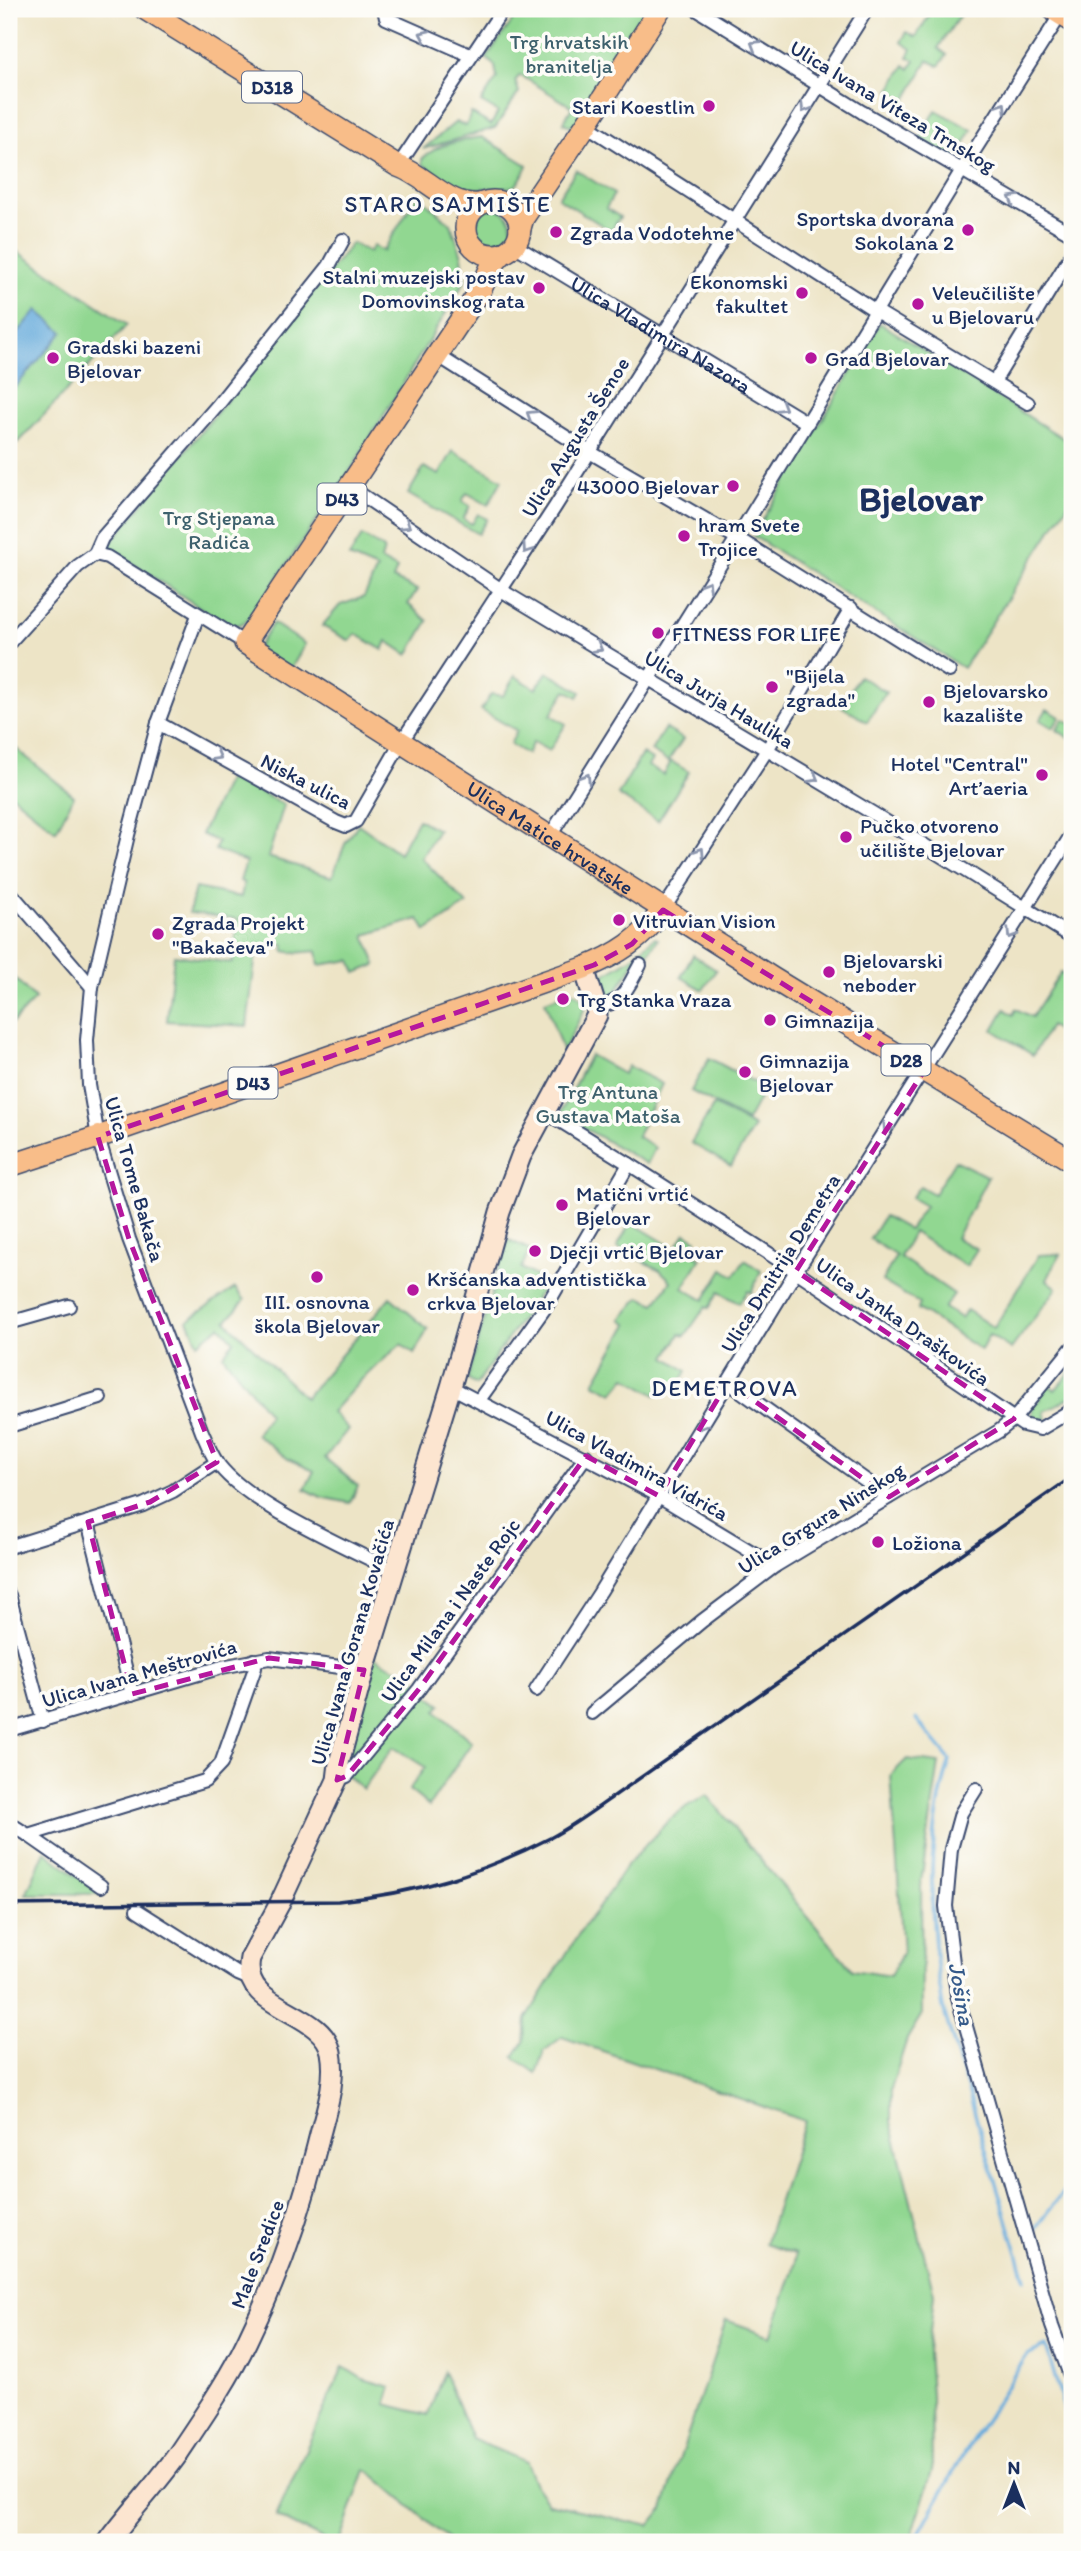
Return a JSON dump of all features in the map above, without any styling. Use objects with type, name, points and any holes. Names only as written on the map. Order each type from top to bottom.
[{"type":"main road","name":"D43","points":[[245,643],[480,290],[492,265],[512,242],[523,218],[660,9]]},
{"type":"main road","name":"D318","points":[[151,10],[456,201],[470,205],[480,204]]},
{"type":"main road","name":"D318","points":[[398,166],[408,178],[457,215],[465,229]]},
{"type":"main road","name":"D43","points":[[480,204],[495,201],[513,203],[527,197],[551,176]]},
{"type":"main road","points":[[474,248],[488,255],[512,242],[515,213],[503,203]]},
{"type":"main road","points":[[465,229],[469,214],[480,204]]},
{"type":"main road","name":"D43","points":[[465,229],[469,243],[474,248],[476,276],[468,306]]},
{"type":"main road","name":"Ulica Matice hrvatske","points":[[245,643],[663,910],[1072,1161]]},
{"type":"main road","name":"D43","points":[[9,1166],[584,968],[632,944],[663,910]]},
{"type":"street","points":[[384,9],[386,18],[470,55]]},
{"type":"street","points":[[398,166],[503,9]]},
{"type":"street","name":"Ulica Ivana Viteza Trnskog","points":[[696,9],[819,86],[1072,233]]},
{"type":"street","name":"Ulica Augusta Šenoe","points":[[402,741],[555,507],[867,9]]},
{"type":"street","points":[[550,836],[737,538],[962,170],[1062,15]]},
{"type":"street","points":[[586,125],[876,311],[1028,403]]},
{"type":"street","points":[[9,643],[78,566],[95,554],[102,538],[217,406],[329,266],[343,240]]},
{"type":"street","name":"Ulica Vladimira Nazora","points":[[512,242],[806,422]]},
{"type":"street","points":[[994,382],[1072,254]]},
{"type":"street","points":[[437,355],[588,451],[737,538],[949,671]]},
{"type":"street","name":"Ulica Jurja Haulika","points":[[350,487],[500,589],[1072,937]]},
{"type":"street","points":[[95,554],[107,557],[245,643]]},
{"type":"street","points":[[663,910],[767,750],[850,608]]},
{"type":"street","name":"Ulica Tome Bakača","points":[[198,615],[158,723],[92,987],[86,1040],[89,1085],[98,1137],[129,1239],[202,1432],[217,1462],[268,1506],[394,1571]]},
{"type":"street","name":"Niska ulica","points":[[158,723],[346,826],[356,821],[402,741]]},
{"type":"street","name":"Ulica Dmitrija Demetra","points":[[536,1690],[659,1496],[796,1270],[1072,834]]},
{"type":"street","points":[[9,891],[92,987]]},
{"type":"street","points":[[596,1006],[607,1006],[621,998],[640,965]]},
{"type":"street","points":[[544,1111],[629,1164],[547,1305],[479,1400],[451,1387],[499,1212],[521,1156],[544,1111],[597,1015],[584,968]]},
{"type":"street","name":"Ulica Janka Draškovića","points":[[629,1164],[796,1270],[1013,1419]]},
{"type":"street","points":[[9,1323],[69,1306]]},
{"type":"street","name":"Ulica Grgura Ninskog","points":[[592,1713],[702,1621],[775,1566],[999,1431],[1013,1419],[1072,1348]]},
{"type":"street","points":[[728,1382],[889,1497]]},
{"type":"street","name":"Ulica Ivana Gorana Kovačića","points":[[250,1979],[250,1958],[280,1903],[337,1780],[339,1763],[364,1670],[451,1387]]},
{"type":"street","points":[[9,1426],[100,1398]]},
{"type":"street","name":"Ulica Vladimira Vidrića","points":[[479,1400],[659,1496],[775,1566]]},
{"type":"street","points":[[1013,1419],[1023,1425],[1040,1429],[1072,1410]]},
{"type":"street","name":"Ulica Milana i Naste Rojc","points":[[337,1780],[346,1776],[419,1689],[586,1456]]},
{"type":"street","points":[[9,1547],[143,1505],[162,1497],[217,1462]]},
{"type":"street","points":[[88,1522],[132,1694]]},
{"type":"street","points":[[9,1595],[43,1721]]},
{"type":"street","name":"Ulica Ivana Meštrovića","points":[[9,1730],[254,1660],[270,1658],[364,1670]]},
{"type":"street","points":[[28,1835],[205,1781],[221,1764],[256,1668],[254,1660]]},
{"type":"street","points":[[976,1789],[961,1813],[951,1849],[946,1906],[957,1995],[1052,2326],[1072,2381]]},
{"type":"street","points":[[9,1823],[101,1886]]},
{"type":"street","name":"Male Sredice","points":[[108,2542],[177,2456],[247,2342],[309,2179],[332,2079],[330,2049],[321,2033],[260,1993],[250,1979],[238,1975],[137,1910]]},
{"type":"highlighted area","points":[[663,910],[924,1071],[796,1271],[1014,1419],[889,1497],[728,1382],[659,1496],[586,1456],[419,1689],[347,1776],[337,1780],[364,1670],[269,1658],[132,1694],[88,1522],[150,1502],[217,1462],[129,1239],[98,1137],[594,965],[632,944]]},
{"type":"green space","name":"Trg hrvatskih branitelja","points":[[521,9],[654,9],[574,127],[563,123],[572,107],[520,75],[515,81],[519,92],[495,128],[423,149],[456,122],[466,126],[471,113],[491,125],[498,112],[481,102],[497,78],[495,66],[486,58]]},
{"type":"green space","points":[[926,9],[964,9],[938,48],[947,55],[939,66],[928,60],[902,107],[894,102],[897,95],[890,90],[905,65],[910,69],[915,60],[908,57],[912,49],[901,42],[907,32],[916,37],[931,12]]},
{"type":"green space","points":[[936,110],[972,130],[955,160],[919,140]]},
{"type":"green space","points":[[482,137],[527,165],[515,186],[457,187],[422,164],[422,159],[442,146]]},
{"type":"green space","points":[[576,170],[614,194],[606,208],[620,217],[611,231],[558,198]]},
{"type":"green space","name":"Trg Stjepana Radića","points":[[418,195],[451,224],[462,256],[465,281],[353,466],[252,616],[239,624],[224,623],[107,547],[352,243],[369,252],[373,246],[383,251]]},
{"type":"green space","points":[[492,208],[506,214],[512,228],[506,242],[492,248],[478,242],[472,228],[478,214]]},
{"type":"green space","name":"Gradski bazeni Bjelovar","points":[[9,246],[127,325],[18,443],[9,434]]},
{"type":"green space","points":[[880,323],[1072,444],[1072,498],[963,668],[753,536]]},
{"type":"green space","points":[[453,451],[502,480],[488,505],[467,493],[462,501],[470,506],[463,519],[472,524],[478,514],[487,519],[478,534],[408,494],[424,467],[439,475]]},
{"type":"green space","points":[[362,536],[384,549],[381,560],[397,569],[393,579],[417,590],[408,604],[428,621],[408,655],[387,641],[383,650],[356,634],[350,641],[322,626],[340,605],[364,597],[377,569],[349,557]]},
{"type":"green space","points":[[273,623],[305,644],[290,671],[256,650]]},
{"type":"green space","points":[[547,672],[581,692],[578,697],[566,690],[551,715],[566,724],[549,751],[533,742],[527,754],[510,744],[517,731],[481,710],[491,694],[503,696],[515,676],[536,689]]},
{"type":"green space","points":[[859,676],[886,692],[867,722],[841,706]]},
{"type":"green space","points":[[1047,709],[1060,717],[1053,728],[1040,720]]},
{"type":"green space","points":[[1063,719],[1072,724],[1072,740],[1057,730]]},
{"type":"green space","points":[[665,728],[683,739],[669,760],[689,772],[658,821],[618,795],[642,754],[652,760],[648,766],[664,775],[670,763],[651,751]]},
{"type":"green space","points":[[9,743],[74,796],[56,831],[9,793]]},
{"type":"green space","points":[[230,776],[284,805],[268,857],[332,877],[345,844],[358,824],[399,853],[418,819],[438,830],[421,858],[467,904],[426,931],[419,919],[365,935],[376,965],[356,973],[351,960],[319,965],[317,951],[294,953],[284,951],[284,944],[257,945],[247,1026],[167,1021],[174,955],[232,963],[238,919],[189,913],[195,888],[241,897],[244,883],[240,881],[246,862],[215,850],[218,842],[201,834]]},
{"type":"green space","points":[[655,937],[658,939],[645,958],[635,961],[613,997],[606,1000],[603,998],[601,985],[604,975],[632,958]]},
{"type":"green space","points":[[693,955],[716,970],[703,990],[681,977]]},
{"type":"green space","points":[[9,972],[35,999],[12,1023],[9,1018]]},
{"type":"green space","points":[[1061,972],[1072,979],[1068,994],[1072,996],[1072,1039],[1050,1026],[1033,1055],[993,1030],[1005,1009],[1013,1015],[1016,1009],[1032,1017]]},
{"type":"green space","name":"Trg Stanka Vraza","points":[[569,992],[577,993],[584,1001],[585,1008],[563,1052],[545,1001]]},
{"type":"green space","name":"Trg Antuna Gustava Matoša","points":[[590,1055],[623,1074],[628,1066],[662,1084],[637,1136],[655,1148],[647,1164],[560,1114]]},
{"type":"green space","points":[[709,1058],[765,1088],[747,1121],[691,1091]]},
{"type":"green space","points":[[714,1105],[754,1127],[731,1166],[691,1143]]},
{"type":"green space","points":[[955,1160],[988,1177],[956,1238],[977,1249],[966,1266],[913,1232],[900,1257],[954,1294],[944,1308],[961,1318],[967,1310],[994,1328],[1039,1255],[1060,1254],[1047,1280],[1057,1288],[1011,1349],[989,1335],[981,1350],[918,1309],[920,1304],[882,1281],[896,1256],[870,1239],[884,1216],[909,1230],[925,1206],[911,1198],[920,1186],[934,1194]]},
{"type":"green space","points":[[631,1222],[675,1249],[685,1233],[696,1239],[688,1251],[701,1258],[683,1288],[704,1300],[723,1269],[734,1276],[745,1260],[761,1271],[751,1293],[748,1291],[739,1303],[719,1292],[685,1336],[680,1334],[666,1357],[687,1371],[677,1387],[664,1380],[656,1395],[626,1377],[613,1393],[594,1383],[628,1324],[621,1319],[640,1297],[655,1304],[671,1281],[660,1270],[617,1247]]},
{"type":"green space","points":[[507,1239],[530,1250],[521,1268],[547,1282],[476,1385],[467,1379]]},
{"type":"green space","points":[[235,1288],[245,1300],[226,1321],[305,1398],[390,1297],[428,1329],[414,1354],[401,1344],[361,1380],[332,1412],[348,1429],[325,1458],[358,1486],[350,1503],[321,1497],[305,1489],[314,1471],[288,1459],[256,1434],[269,1414],[223,1355],[234,1341],[220,1326],[198,1343],[188,1320]]},
{"type":"green space","points":[[1072,1370],[1072,1396],[1044,1412],[1047,1420],[1033,1418],[1032,1407],[1041,1399],[1037,1393],[1047,1383],[1055,1390]]},
{"type":"green space","points":[[369,1654],[423,1684],[419,1689],[441,1705],[436,1711],[472,1742],[429,1806],[409,1790],[425,1767],[393,1747],[363,1789],[347,1776],[345,1771]]},
{"type":"green space","points":[[907,1759],[939,1763],[921,1882],[922,2014],[907,2039],[891,2089],[891,2122],[934,2294],[928,2351],[932,2471],[910,2542],[451,2542],[365,2470],[339,2542],[328,2542],[276,2516],[343,2367],[363,2379],[391,2387],[386,2404],[428,2415],[444,2372],[472,2439],[526,2462],[535,2485],[548,2503],[649,2526],[663,2509],[726,2320],[771,2336],[795,2264],[795,2254],[765,2244],[805,2121],[562,2037],[544,2051],[536,2073],[514,2057],[524,2042],[526,2019],[583,1927],[626,1866],[669,1820],[707,1795],[852,1970],[890,1976],[903,1952],[891,1775]]},
{"type":"green space","points":[[45,1851],[101,1894],[26,1894]]},
{"type":"water","points":[[37,310],[63,332],[9,394],[9,343]]},
{"type":"waterway","name":"Jošina","points":[[916,1719],[950,1760],[936,1821],[932,1883],[935,1946],[943,2008],[1025,2279]]},
{"type":"waterway","points":[[1035,2230],[1072,2180]]},
{"type":"waterway","points":[[914,2542],[963,2455],[1027,2355],[1046,2346],[1072,2436]]},
{"type":"railway","points":[[9,1905],[338,1901],[421,1887],[498,1862],[550,1838],[580,1820],[1072,1477]]},
{"type":"place","name":"Stari Koestlin","points":[[709,106]]},
{"type":"place","name":"Sportska dvorana Sokolana 2","points":[[968,230]]},
{"type":"place","name":"Zgrada Vodotehne","points":[[556,232]]},
{"type":"place","name":"Stalni muzejski postav Domovinskog rata","points":[[539,288]]},
{"type":"place","name":"Ekonomski fakultet","points":[[802,293]]},
{"type":"place","name":"Veleučilište u Bjelovaru","points":[[918,304]]},
{"type":"place","name":"Gradski bazeni Bjelovar","points":[[53,358]]},
{"type":"place","name":"Grad Bjelovar","points":[[811,358]]},
{"type":"place","name":"43000 Bjelovar","points":[[733,486]]},
{"type":"place","name":"hram Svete Trojice","points":[[684,536]]},
{"type":"place","name":"FITNESS FOR LIFE","points":[[658,633]]},
{"type":"place","name":"\"Bijela zgrada\"","points":[[772,687]]},
{"type":"place","name":"Bjelovarsko kazalište","points":[[929,702]]},
{"type":"place","name":"Hotel \"Central\" Art’aeria","points":[[1042,775]]},
{"type":"place","name":"Pučko otvoreno učilište Bjelovar","points":[[846,837]]},
{"type":"place","name":"Vitruvian Vision","points":[[619,920]]},
{"type":"place","name":"Zgrada Projekt \"Bakačeva\"","points":[[158,934]]},
{"type":"place","name":"Bjelovarski neboder","points":[[829,972]]},
{"type":"place","name":"Trg Stanka Vraza","points":[[563,999]]},
{"type":"place","name":"Gimnazija","points":[[770,1020]]},
{"type":"place","name":"Gimnazija Bjelovar","points":[[745,1072]]},
{"type":"place","name":"Matični vrtić Bjelovar","points":[[562,1205]]},
{"type":"place","name":"Dječji vrtić Bjelovar","points":[[535,1251]]},
{"type":"place","name":"III. osnovna škola Bjelovar","points":[[317,1277]]},
{"type":"place","name":"Kršćanska adventistička crkva Bjelovar","points":[[413,1290]]},
{"type":"place","name":"Ložiona","points":[[878,1542]]},
{"type":"district","name":"STARO SAJMIŠTE","points":[[448,204]]},
{"type":"district","name":"Bjelovar","points":[[921,499]]},
{"type":"district","name":"DEMETROVA","points":[[725,1388]]}]
